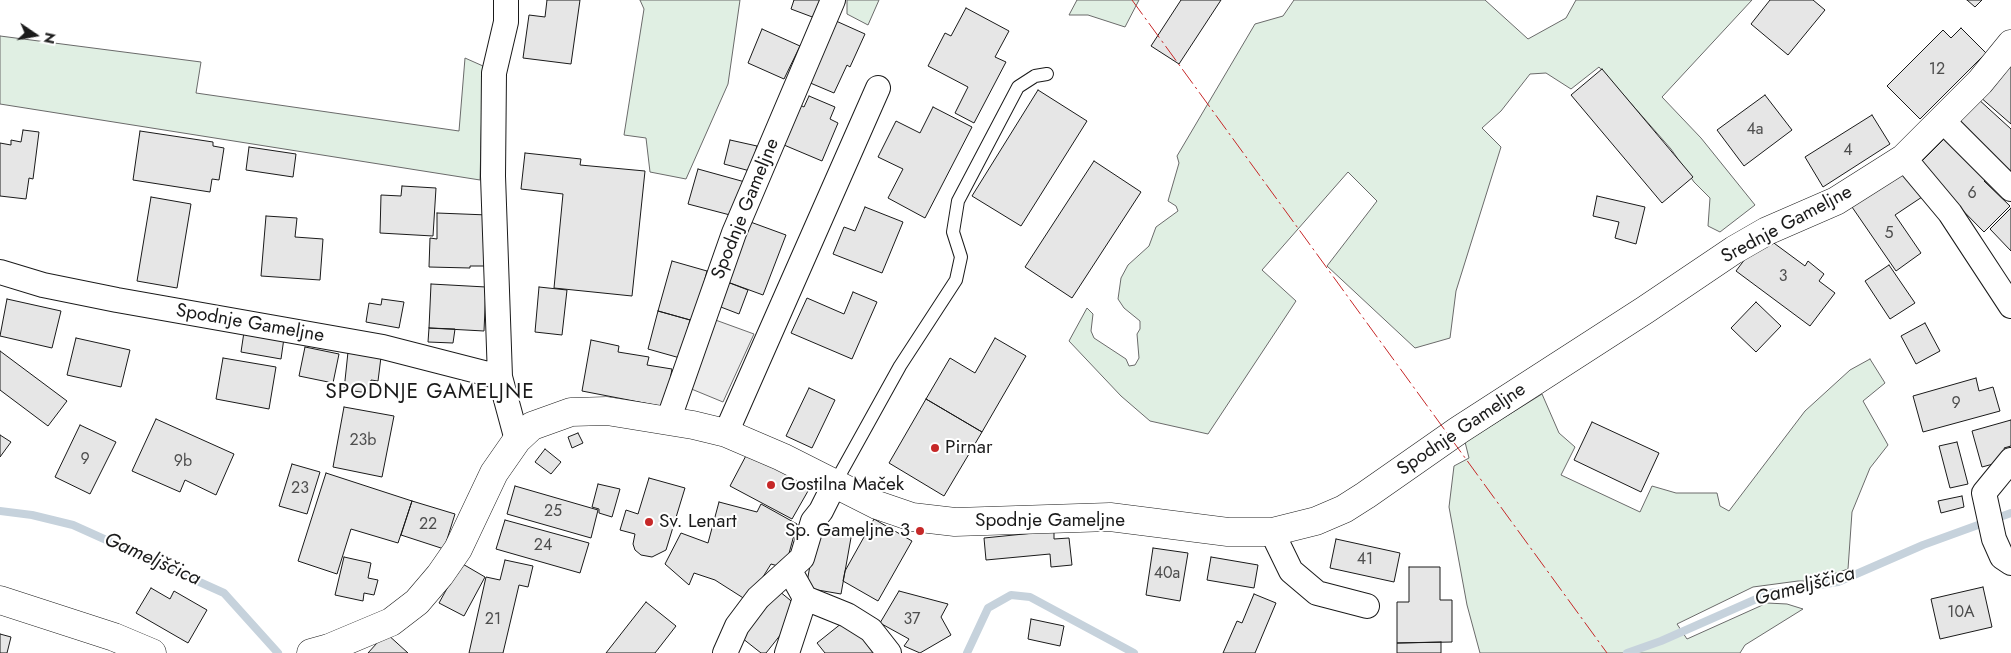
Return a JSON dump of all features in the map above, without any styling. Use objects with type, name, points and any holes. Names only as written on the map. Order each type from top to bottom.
[{"type":"street","points":[[506,0],[506,22],[494,73],[493,176],[500,377],[518,440]]},
{"type":"street","name":"Spodnje Gameljne","points":[[668,421],[734,232],[833,0]]},
{"type":"street","name":"Srednje Gameljne","points":[[1645,310],[1734,250],[1767,232],[1836,201],[1904,158],[1980,82],[2011,44]]},
{"type":"street","points":[[726,433],[878,88]]},
{"type":"street","points":[[1942,120],[2011,189]]},
{"type":"street","points":[[1904,158],[1950,212],[2011,306]]},
{"type":"street","name":"Spodnje Gameljne","points":[[0,272],[43,285],[117,300],[383,347],[500,377]]},
{"type":"street","name":"Spodnje Gameljne","points":[[320,651],[391,622],[417,602],[440,575],[458,549],[494,473],[518,440],[532,426],[571,412],[607,411],[726,433],[782,457],[834,485],[878,505],[912,517],[955,522],[1110,518],[1228,532],[1272,532],[1316,521],[1344,508],[1475,420],[1645,310]]},
{"type":"street","points":[[2011,460],[1984,493],[1994,539],[2002,557],[2011,563]]},
{"type":"street","points":[[724,653],[737,626],[758,598],[790,571],[802,558],[813,521],[821,511],[834,485]]},
{"type":"street","points":[[1272,532],[1291,572],[1317,593],[1367,606]]},
{"type":"street","points":[[790,571],[806,598],[847,615],[871,630],[889,653]]},
{"type":"street","points":[[788,653],[806,598]]},
{"type":"street","points":[[0,600],[88,628],[152,653]]},
{"type":"lane","points":[[834,485],[900,366],[956,280],[961,257],[953,232],[958,201],[1018,88],[1035,76],[1047,74]]},
{"type":"green space","points":[[640,0],[740,0],[728,84],[686,179],[650,172],[646,138],[624,135],[644,9]]},
{"type":"green space","points":[[847,0],[879,0],[868,25],[847,14]]},
{"type":"green space","points":[[1077,0],[1139,0],[1125,27],[1088,15],[1069,15]]},
{"type":"green space","points":[[1294,0],[1485,0],[1528,39],[1566,18],[1576,0],[1752,0],[1662,97],[1701,138],[1755,205],[1720,232],[1708,226],[1710,198],[1694,182],[1671,149],[1599,67],[1571,89],[1546,73],[1530,74],[1501,111],[1482,128],[1501,147],[1456,291],[1450,338],[1415,348],[1327,266],[1377,201],[1348,172],[1262,270],[1296,301],[1208,434],[1150,421],[1121,396],[1069,341],[1087,308],[1093,314],[1091,331],[1094,338],[1126,359],[1129,366],[1135,365],[1139,358],[1137,334],[1140,329],[1140,321],[1124,308],[1118,299],[1121,278],[1128,265],[1149,246],[1156,227],[1178,211],[1176,206],[1168,201],[1179,163],[1177,156],[1255,24],[1283,16]]},
{"type":"green space","points":[[0,36],[201,62],[196,93],[459,131],[465,58],[483,66],[480,180],[0,104]]},
{"type":"green space","points":[[1870,359],[1885,383],[1863,401],[1888,445],[1870,468],[1852,512],[1848,569],[1813,581],[1753,587],[1677,624],[1687,639],[1767,603],[1787,604],[1803,609],[1745,645],[1740,653],[1480,653],[1467,605],[1449,507],[1454,466],[1469,458],[1465,442],[1542,394],[1559,433],[1575,447],[1561,475],[1640,512],[1652,486],[1676,493],[1717,493],[1720,506],[1729,511],[1805,411],[1850,370]]},
{"type":"shaded area","points":[[710,318],[754,334],[723,402],[689,388]]},
{"type":"building","points":[[547,0],[580,0],[571,64],[523,58],[529,15],[545,17]]},
{"type":"building","points":[[794,0],[821,0],[815,18],[791,9]]},
{"type":"building","points":[[1181,0],[1221,0],[1179,64],[1151,46]]},
{"type":"building","points":[[1770,0],[1813,0],[1825,10],[1788,55],[1751,24]]},
{"type":"building","points":[[1967,0],[1982,0],[1975,7]]},
{"type":"building","points":[[966,8],[1009,31],[995,57],[1006,62],[974,123],[955,113],[968,87],[928,66],[945,33],[951,36]]},
{"type":"building","points":[[836,21],[865,34],[850,67],[847,65],[834,93],[808,82]]},
{"type":"building","points":[[1961,28],[1986,53],[1920,119],[1887,86],[1943,30],[1951,38]]},
{"type":"building","points":[[762,29],[800,46],[784,79],[748,63]]},
{"type":"building","points":[[2011,59],[2011,124],[1979,96]]},
{"type":"building","points":[[1602,69],[1693,177],[1662,203],[1571,95]]},
{"type":"building","points":[[1038,90],[1087,121],[1021,226],[972,196]]},
{"type":"building","points":[[1765,95],[1792,130],[1744,166],[1717,130]]},
{"type":"building","points":[[809,96],[835,107],[830,119],[838,123],[822,161],[784,145],[800,105],[804,107]]},
{"type":"building","points":[[1977,98],[2011,129],[2011,172],[1954,124]]},
{"type":"building","points":[[933,107],[972,127],[925,218],[888,198],[903,169],[878,157],[896,121],[920,133]]},
{"type":"building","points":[[1872,115],[1890,144],[1823,187],[1805,157]]},
{"type":"building","points":[[23,130],[39,132],[33,179],[29,178],[26,199],[0,196],[0,143],[11,145],[11,140],[21,142]]},
{"type":"building","points":[[140,131],[213,142],[213,146],[224,148],[219,180],[212,179],[210,192],[133,180]]},
{"type":"building","points":[[1947,136],[1988,177],[1984,181],[2010,206],[1984,232],[1918,165]]},
{"type":"building","points":[[730,140],[757,146],[750,171],[724,164]]},
{"type":"building","points":[[249,147],[296,154],[293,177],[246,170]]},
{"type":"building","points":[[525,153],[581,159],[580,165],[645,171],[632,296],[554,288],[563,194],[521,189]]},
{"type":"building","points":[[1094,161],[1141,192],[1072,298],[1025,267]]},
{"type":"building","points":[[698,169],[745,182],[739,205],[734,203],[730,215],[688,204]]},
{"type":"building","points":[[1904,171],[1922,197],[1895,215],[1921,253],[1896,271],[1852,207]]},
{"type":"building","points":[[402,186],[436,188],[433,236],[380,233],[381,195],[401,196]]},
{"type":"building","points":[[1597,196],[1645,207],[1636,244],[1615,238],[1619,222],[1593,216]]},
{"type":"building","points":[[151,197],[191,204],[177,288],[137,281]]},
{"type":"building","points":[[865,207],[903,222],[882,273],[833,254],[844,227],[855,231]]},
{"type":"building","points":[[2011,208],[2011,251],[1990,229]]},
{"type":"building","points":[[437,213],[488,215],[486,266],[470,266],[470,268],[429,267],[430,238],[437,239]]},
{"type":"building","points":[[266,216],[297,218],[295,237],[323,239],[320,280],[261,276]]},
{"type":"building","points":[[745,220],[786,235],[763,295],[722,280]]},
{"type":"building","points":[[1763,235],[1805,266],[1808,261],[1824,274],[1819,281],[1835,293],[1810,326],[1736,271]]},
{"type":"building","points":[[672,261],[707,271],[694,321],[658,311]]},
{"type":"building","points":[[1889,265],[1915,303],[1890,319],[1865,281]]},
{"type":"building","points":[[722,280],[748,290],[739,314],[713,304]]},
{"type":"building","points":[[431,284],[486,287],[484,331],[429,328]]},
{"type":"building","points":[[539,287],[567,290],[562,335],[535,332]]},
{"type":"building","points":[[853,292],[877,302],[852,359],[791,333],[807,298],[844,314]]},
{"type":"building","points":[[7,299],[61,311],[52,348],[0,336]]},
{"type":"building","points":[[382,299],[404,302],[399,328],[366,322],[369,303],[381,305]]},
{"type":"building","points":[[1756,302],[1781,326],[1756,352],[1731,328]]},
{"type":"building","points":[[658,311],[690,320],[680,358],[648,349]]},
{"type":"building","points":[[1925,323],[1940,351],[1916,364],[1901,336]]},
{"type":"building","points":[[429,328],[455,329],[453,343],[428,342]]},
{"type":"building","points":[[244,332],[284,338],[281,359],[241,352]]},
{"type":"building","points":[[76,338],[130,350],[121,387],[67,375]]},
{"type":"building","points":[[995,338],[1026,356],[982,432],[926,399],[950,358],[975,373]]},
{"type":"building","points":[[591,340],[619,346],[618,352],[649,357],[647,365],[672,369],[665,407],[582,391]]},
{"type":"building","points":[[305,347],[339,354],[333,383],[299,376]]},
{"type":"building","points":[[0,351],[67,401],[48,426],[0,390]]},
{"type":"building","points":[[348,352],[381,357],[378,381],[371,380],[370,393],[344,390]]},
{"type":"building","points":[[223,358],[276,367],[269,409],[216,399]]},
{"type":"building","points":[[1976,378],[1979,391],[1993,387],[2000,411],[1923,432],[1913,396]]},
{"type":"building","points":[[809,388],[835,400],[812,448],[786,436]]},
{"type":"building","name":"Pirnar","points":[[926,399],[982,432],[944,496],[889,463]]},
{"type":"building","points":[[344,407],[394,416],[382,477],[333,467]]},
{"type":"building","points":[[156,419],[234,454],[216,495],[185,480],[180,492],[132,471]]},
{"type":"building","points":[[2011,420],[2011,446],[2004,448],[2008,460],[1982,467],[1972,431]]},
{"type":"building","points":[[1592,422],[1659,453],[1641,492],[1574,460]]},
{"type":"building","points":[[80,425],[116,442],[90,494],[55,477]]},
{"type":"building","points":[[578,433],[583,443],[572,448],[568,437]]},
{"type":"building","points":[[0,435],[11,442],[0,457]]},
{"type":"building","points":[[1957,442],[1968,484],[1950,488],[1939,446]]},
{"type":"building","points":[[545,449],[561,462],[551,474],[535,462]]},
{"type":"building","name":"Gostilna Maček","points":[[749,450],[812,484],[792,519],[730,486]]},
{"type":"building","points":[[292,464],[320,472],[307,514],[279,506]]},
{"type":"building","points":[[326,473],[412,501],[398,543],[351,529],[337,574],[298,561]]},
{"type":"building","name":"Sv. Lenart","points":[[649,478],[685,488],[666,550],[652,557],[641,555],[635,550],[633,544],[635,534],[620,530],[626,510],[638,514]]},
{"type":"building","points":[[598,484],[620,489],[612,517],[599,513],[599,509],[592,507]]},
{"type":"building","points":[[515,486],[598,510],[591,538],[507,514]]},
{"type":"building","points":[[1962,496],[1964,507],[1941,513],[1938,501]]},
{"type":"building","points":[[412,501],[455,514],[444,549],[401,535]]},
{"type":"building","points":[[719,502],[757,512],[761,504],[797,524],[785,568],[771,564],[748,601],[715,580],[694,573],[689,585],[665,564],[681,533],[708,543]]},
{"type":"building","points":[[874,519],[912,541],[878,601],[843,581],[845,571]]},
{"type":"building","points":[[505,520],[589,543],[580,573],[496,549]]},
{"type":"building","points":[[817,526],[852,532],[841,594],[806,588]]},
{"type":"building","points":[[1054,531],[1054,539],[1069,538],[1072,565],[1051,567],[1050,554],[986,560],[984,538]]},
{"type":"building","points":[[1336,539],[1400,553],[1394,582],[1330,568]]},
{"type":"building","points":[[1153,548],[1188,553],[1180,601],[1146,595]]},
{"type":"building","points":[[344,557],[371,563],[368,578],[378,580],[374,595],[364,593],[363,601],[335,595]]},
{"type":"building","points":[[1211,557],[1258,565],[1254,588],[1207,580]]},
{"type":"building","points":[[505,560],[533,566],[528,587],[519,585],[503,653],[469,653],[486,577],[500,580]]},
{"type":"building","points":[[461,563],[485,577],[464,616],[439,603]]},
{"type":"building","points":[[1409,567],[1440,567],[1440,600],[1452,600],[1452,642],[1397,643],[1397,602],[1409,602]]},
{"type":"building","points":[[1983,587],[1992,627],[1940,639],[1931,599]]},
{"type":"building","points":[[151,588],[170,599],[174,591],[207,610],[188,643],[136,613]]},
{"type":"building","points":[[779,591],[801,609],[766,653],[761,653],[742,638]]},
{"type":"building","points":[[899,591],[948,604],[941,617],[951,635],[920,653],[904,646],[909,639],[880,623]]},
{"type":"building","points":[[1254,594],[1276,603],[1255,653],[1223,653],[1237,621],[1242,623]]},
{"type":"building","points":[[646,602],[676,626],[655,653],[606,653]]},
{"type":"building","points":[[847,619],[874,653],[825,653],[817,643]]},
{"type":"building","points":[[1031,619],[1064,626],[1060,646],[1028,639]]},
{"type":"building","points":[[386,633],[408,653],[368,653]]},
{"type":"building","points":[[0,634],[11,637],[7,653],[0,653]]},
{"type":"building","points":[[1441,642],[1441,653],[1397,653],[1397,643]]},
{"type":"waterway","name":"Gameljščica","points":[[0,511],[32,515],[73,525],[224,593],[278,653]]},
{"type":"waterway","name":"Gameljščica","points":[[1627,653],[1661,641],[1770,593],[1838,582],[1923,545],[2011,513]]},
{"type":"waterway","name":"Gameljščica","points":[[967,653],[988,608],[1011,595],[1030,597],[1134,653]]},
{"type":"power","points":[[1132,0],[1607,653]]},
{"type":"place","name":"Pirnar","points":[[935,448]]},
{"type":"place","name":"Gostilna Maček","points":[[771,485]]},
{"type":"place","name":"Sv. Lenart","points":[[649,522]]},
{"type":"place","name":"Sp. Gameljne 3","points":[[920,531]]},
{"type":"district","name":"SPODNJE GAMELJNE","points":[[430,393]]}]
